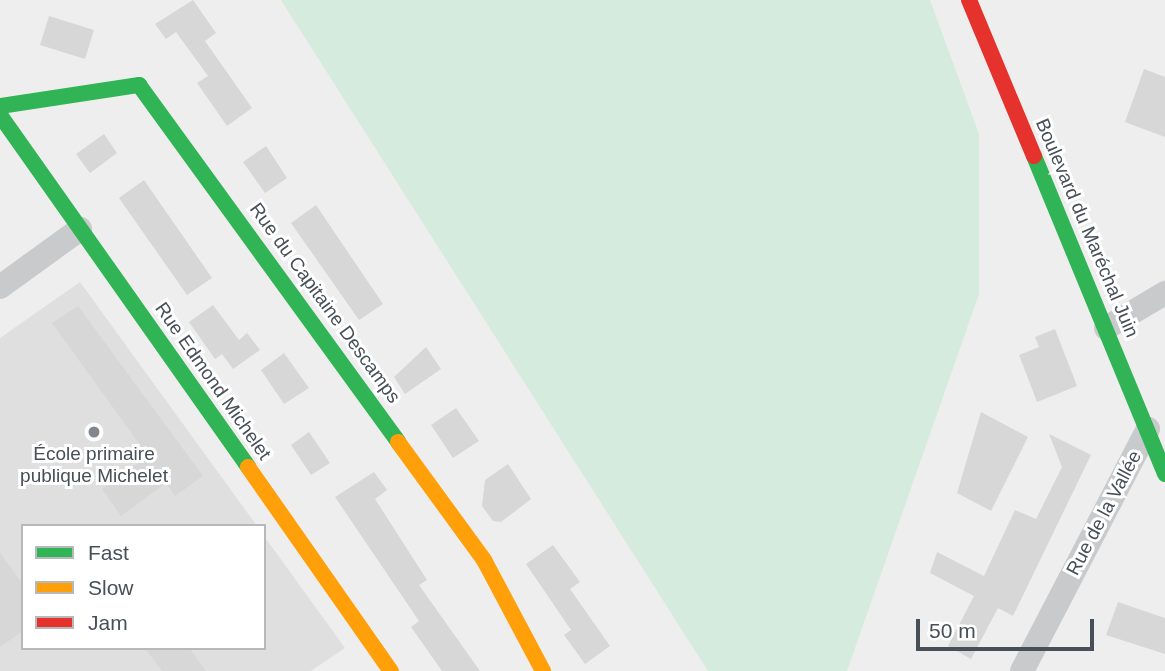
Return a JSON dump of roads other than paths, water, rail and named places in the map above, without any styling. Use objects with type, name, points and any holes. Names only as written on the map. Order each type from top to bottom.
[{"type":"street","name":"Boulevard du Maréchal Juin","points":[[969,0],[1107,328],[1165,474]]},
{"type":"street","name":"Rue du Capitaine Descamps","points":[[0,106],[139,85],[484,560],[543,671]]},
{"type":"street","name":"Rue Edmond Michelet","points":[[0,115],[391,671]]},
{"type":"street","points":[[0,287],[80,229]]},
{"type":"street","points":[[1107,328],[1165,293]]},
{"type":"street","name":"Rue de la Vallée","points":[[1022,671],[1148,429]]},
{"type":"place","name":"École primaire publique Michelet","points":[[94,432]]}]
